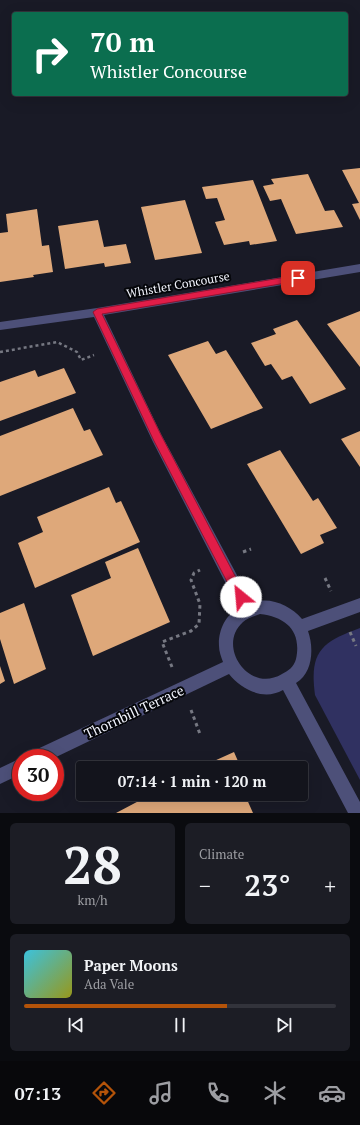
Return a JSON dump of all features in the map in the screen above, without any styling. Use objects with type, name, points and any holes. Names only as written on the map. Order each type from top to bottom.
[{"type":"street","name":"Whistler Concourse","points":[[0,326],[97,312],[360,268]]},
{"type":"street","points":[[97,312],[157,438],[247,609]]},
{"type":"street","points":[[299,627],[360,605]]},
{"type":"street","points":[[260,607],[272,608],[285,613],[299,627],[305,647],[303,662],[297,673],[287,682],[276,688],[263,688],[250,684],[239,677],[230,666],[226,653],[225,639],[229,627],[237,616],[247,609],[260,607]]},
{"type":"street","name":"Thornbill Terrace","points":[[56,749],[230,666]]},
{"type":"street","points":[[287,682],[357,813]]},
{"type":"street","points":[[0,776],[12,770]]},
{"type":"path","points":[[0,352],[58,342],[77,352],[81,360],[114,349]]},
{"type":"path","points":[[200,734],[162,642],[191,630],[199,624],[200,604],[192,586],[192,576],[196,572],[251,548]]},
{"type":"shaded area","points":[[360,628],[360,780],[315,695],[314,668],[321,650],[327,644],[336,638]]},
{"type":"building","points":[[360,168],[360,220],[352,204],[359,203],[342,170]]},
{"type":"building","points":[[308,174],[325,211],[334,210],[343,227],[296,234],[281,199],[270,201],[263,186],[274,184],[271,179]]},
{"type":"building","points":[[253,180],[277,241],[250,245],[249,241],[224,245],[215,222],[225,220],[217,198],[206,199],[202,187]]},
{"type":"building","points":[[185,200],[202,253],[155,260],[141,207]]},
{"type":"building","points":[[37,209],[42,246],[49,245],[53,272],[33,275],[34,277],[0,282],[0,233],[8,232],[6,214]]},
{"type":"building","points":[[98,220],[104,247],[126,244],[131,263],[105,267],[104,263],[65,269],[58,226]]},
{"type":"building","points":[[360,311],[360,367],[327,324]]},
{"type":"building","points":[[297,320],[346,389],[310,404],[292,376],[282,380],[271,364],[265,366],[251,343],[276,334],[273,329]]},
{"type":"building","points":[[208,341],[216,354],[226,350],[263,408],[211,429],[168,355]]},
{"type":"building","points":[[64,368],[76,393],[0,421],[0,382],[35,370],[38,377]]},
{"type":"building","points":[[73,408],[84,431],[90,429],[103,455],[0,496],[0,436]]},
{"type":"building","points":[[360,431],[360,467],[341,439]]},
{"type":"building","points":[[280,450],[313,501],[318,498],[337,528],[320,535],[324,543],[301,554],[247,464]]},
{"type":"building","points":[[109,487],[116,503],[121,501],[140,542],[35,588],[18,543],[43,532],[37,517]]},
{"type":"building","points":[[138,548],[170,622],[93,656],[71,595],[111,578],[105,562]]},
{"type":"building","points":[[24,603],[46,669],[14,684],[0,639],[0,613]]},
{"type":"building","points":[[0,666],[5,681],[0,684]]},
{"type":"building","points":[[234,752],[238,761],[214,761]]},
{"type":"building","points":[[139,801],[248,801],[253,813],[116,813]]},
{"type":"route","points":[[241,597],[157,438],[97,312],[298,278]]}]
